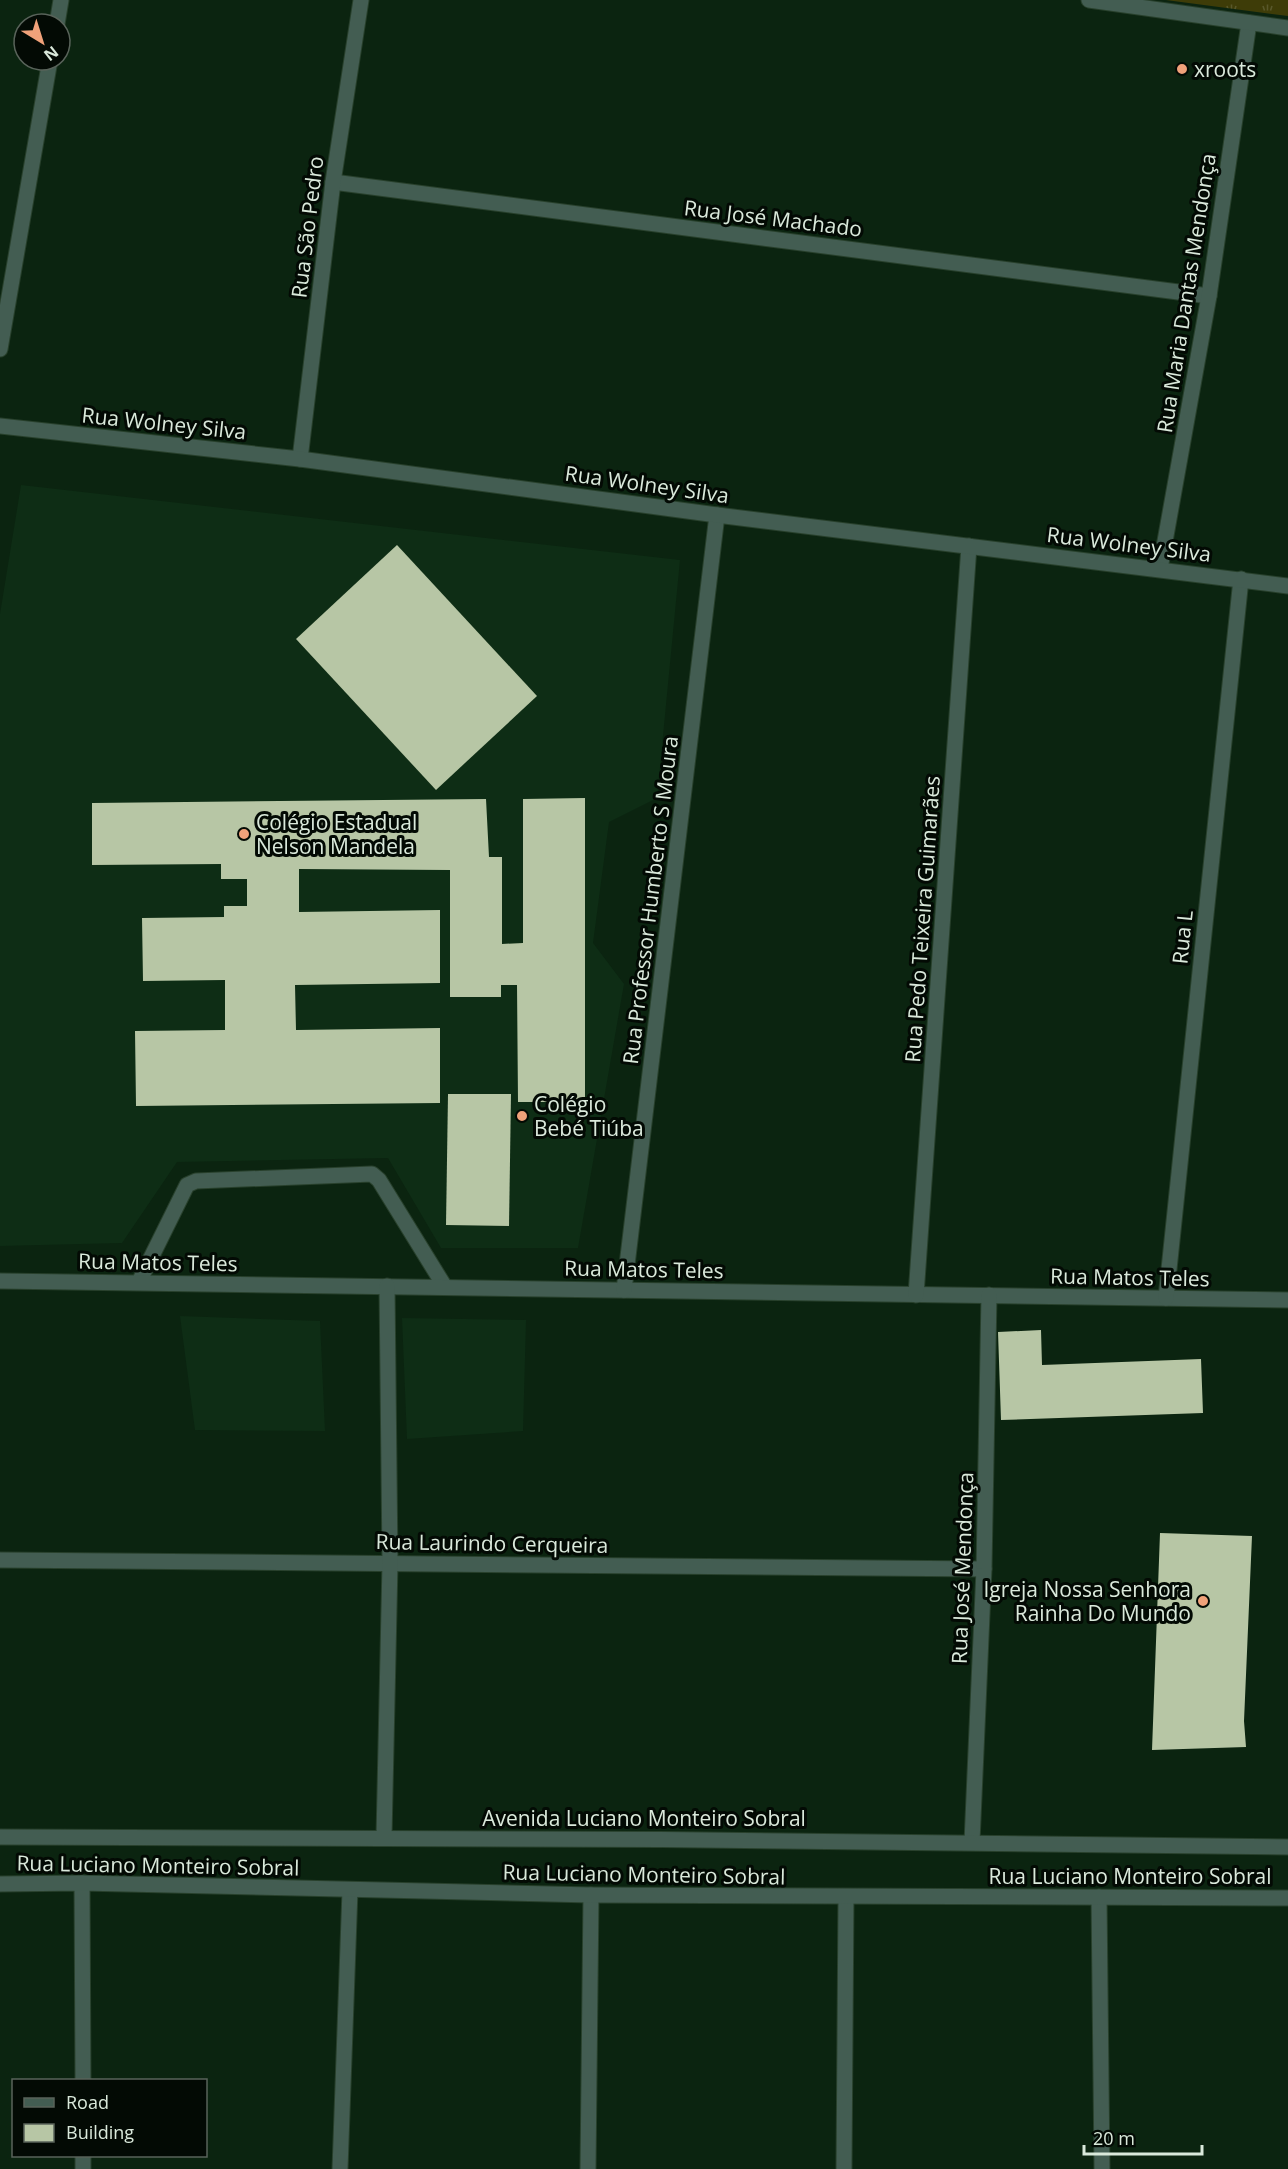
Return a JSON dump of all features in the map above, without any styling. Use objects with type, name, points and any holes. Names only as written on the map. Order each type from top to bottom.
[{"type":"street","name":"Rua São Pedro","points":[[300,459],[333,182],[361,0]]},
{"type":"street","points":[[1089,0],[1288,28]]},
{"type":"street","name":"Rua Maria Dantas Mendonça","points":[[1160,570],[1209,296],[1249,23]]},
{"type":"street","points":[[0,349],[48,72]]},
{"type":"street","name":"Rua José Machado","points":[[333,182],[1209,296]]},
{"type":"street","name":"Rua Wolney Silva","points":[[0,426],[300,459],[717,515],[1288,586]]},
{"type":"street","name":"Rua Professor Humberto S Moura","points":[[624,1290],[717,515]]},
{"type":"street","name":"Rua Pedo Teixeira Guimarães","points":[[916,1295],[969,546]]},
{"type":"street","name":"Rua L","points":[[1166,1298],[1241,579]]},
{"type":"street","points":[[139,1282],[187,1185],[196,1180],[372,1174],[379,1180],[445,1287]]},
{"type":"street","name":"Rua Matos Teles","points":[[0,1281],[1288,1300]]},
{"type":"street","points":[[384,1837],[390,1563],[387,1286]]},
{"type":"street","name":"Rua José Mendonça","points":[[972,1842],[984,1569],[989,1295]]},
{"type":"street","name":"Rua Laurindo Cerqueira","points":[[0,1560],[984,1569]]},
{"type":"street","name":"Avenida Luciano Monteiro Sobral","points":[[0,1837],[384,1837],[1288,1847]]},
{"type":"street","points":[[82,1883],[83,2079]]},
{"type":"street","name":"Rua Luciano Monteiro Sobral","points":[[0,1884],[82,1883],[591,1895],[1288,1898]]},
{"type":"street","points":[[340,2169],[350,1890]]},
{"type":"street","points":[[588,2169],[591,1895]]},
{"type":"street","points":[[844,2169],[846,1897]]},
{"type":"street","points":[[1099,1897],[1102,2169]]},
{"type":"shaded area","name":"Colégio Estadual Nelson Mandela","points":[[21,485],[680,560],[657,798],[609,822],[593,943],[624,984],[578,1248],[441,1248],[388,1158],[177,1162],[122,1243],[0,1246],[0,614]]},
{"type":"shaded area","points":[[180,1316],[320,1321],[325,1431],[195,1430]]},
{"type":"shaded area","points":[[402,1318],[526,1320],[523,1431],[407,1439]]},
{"type":"green space","points":[[1166,0],[1288,0],[1288,16]]},
{"type":"building","points":[[397,545],[537,696],[436,790],[296,639]]},
{"type":"building","points":[[585,798],[585,1102],[518,1102],[517,985],[501,985],[501,997],[450,997],[450,870],[299,869],[299,912],[440,910],[440,983],[295,985],[296,1030],[440,1028],[440,1103],[136,1106],[135,1031],[225,1030],[225,980],[143,981],[142,918],[224,917],[224,906],[247,906],[247,879],[221,879],[221,864],[92,865],[92,803],[486,799],[489,857],[502,857],[502,944],[523,943],[523,799]]},
{"type":"building","points":[[448,1094],[511,1094],[509,1226],[446,1225]]},
{"type":"building","points":[[1041,1330],[1042,1365],[1201,1359],[1203,1413],[1001,1420],[998,1332]]},
{"type":"building","name":"Igreja Nossa Senhora Rainha Do Mundo","points":[[1160,1533],[1252,1536],[1244,1721],[1246,1747],[1152,1750]]},
{"type":"place","name":"xroots","points":[[1182,69]]},
{"type":"place","name":"Colégio Estadual Nelson Mandela","points":[[244,834]]},
{"type":"place","name":"Colégio Bebé Tiúba","points":[[522,1116]]},
{"type":"place","name":"Igreja Nossa Senhora Rainha Do Mundo","points":[[1203,1601]]}]
